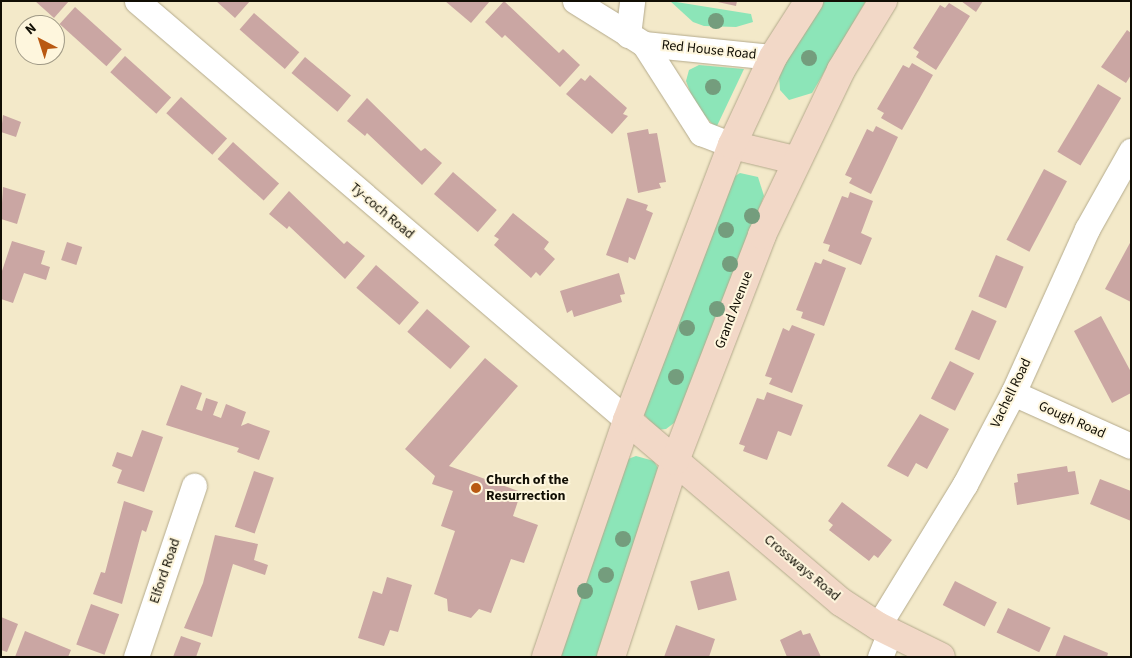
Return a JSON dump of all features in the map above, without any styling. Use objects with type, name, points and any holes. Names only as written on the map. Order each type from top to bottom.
[{"type":"street","name":"Ty-coch Road","points":[[137,1],[627,420]]},
{"type":"street","name":"Red House Road","points":[[575,1],[636,39],[701,133],[732,145]]},
{"type":"street","points":[[632,1],[636,39]]},
{"type":"street","points":[[546,657],[627,420],[732,145],[773,57],[809,1]]},
{"type":"street","name":"Grand Avenue","points":[[611,657],[675,461],[795,160],[841,70],[883,1]]},
{"type":"street","name":"Red House Road","points":[[636,39],[773,57]]},
{"type":"street","points":[[732,145],[795,160]]},
{"type":"street","name":"Vachell Road","points":[[882,638],[1013,393],[1087,229],[1131,151]]},
{"type":"street","name":"Gough Road","points":[[1013,393],[1131,446]]},
{"type":"street","points":[[627,420],[675,461]]},
{"type":"street","name":"Crossways Road","points":[[675,461],[882,638],[940,657]]},
{"type":"street","name":"Elford Road","points":[[136,657],[194,486]]},
{"type":"green space","points":[[670,1],[751,14],[753,22],[736,27],[704,26],[693,22]]},
{"type":"green space","points":[[819,1],[866,1],[812,93],[789,100],[780,90],[779,75]]},
{"type":"green space","points":[[699,65],[744,69],[716,128],[695,105],[686,81],[689,70]]},
{"type":"green space","points":[[740,173],[758,177],[764,196],[678,420],[666,429],[657,430],[643,413],[732,178]]},
{"type":"green space","points":[[636,456],[654,461],[658,468],[597,657],[556,657],[628,459]]},
{"type":"building","points":[[35,1],[69,1],[57,15],[51,15]]},
{"type":"building","points":[[216,1],[250,1],[235,18]]},
{"type":"building","points":[[445,1],[490,1],[471,23]]},
{"type":"building","points":[[504,1],[559,53],[563,49],[580,65],[560,87],[505,35],[502,38],[485,22]]},
{"type":"building","points":[[713,1],[737,1],[736,6]]},
{"type":"building","points":[[961,1],[983,1],[976,12]]},
{"type":"building","points":[[949,3],[970,16],[936,70],[916,57],[919,52],[913,48],[940,5],[945,8]]},
{"type":"building","points":[[75,7],[122,49],[106,66],[65,29],[65,18]]},
{"type":"building","points":[[254,13],[299,52],[285,69],[240,30]]},
{"type":"building","points":[[1127,30],[1131,33],[1131,75],[1126,83],[1101,67]]},
{"type":"building","points":[[125,56],[171,97],[156,114],[110,72]]},
{"type":"building","points":[[305,57],[351,96],[337,112],[292,73]]},
{"type":"building","points":[[912,63],[933,75],[902,130],[881,118],[884,113],[877,109],[903,65],[909,68]]},
{"type":"building","points":[[590,75],[627,108],[623,114],[628,116],[612,134],[566,94],[581,78],[585,81]]},
{"type":"building","points":[[1098,84],[1121,98],[1080,166],[1057,152]]},
{"type":"building","points":[[181,97],[227,138],[212,155],[166,113]]},
{"type":"building","points":[[367,98],[421,151],[425,148],[442,163],[422,185],[367,133],[365,136],[347,121]]},
{"type":"building","points":[[3,115],[21,122],[16,137],[1,132]]},
{"type":"building","points":[[876,126],[898,137],[871,194],[849,183],[852,178],[845,175],[867,129],[873,132]]},
{"type":"building","points":[[648,129],[649,134],[657,133],[666,182],[659,183],[661,188],[638,193],[627,133]]},
{"type":"building","points":[[233,142],[279,183],[264,201],[218,159]]},
{"type":"building","points":[[1044,169],[1067,181],[1029,252],[1006,240]]},
{"type":"building","points":[[453,172],[497,210],[478,232],[434,194]]},
{"type":"building","points":[[3,187],[26,194],[17,224],[1,219]]},
{"type":"building","points":[[289,191],[344,244],[347,241],[365,256],[345,279],[289,226],[287,229],[269,214]]},
{"type":"building","points":[[850,192],[873,201],[861,233],[872,238],[861,265],[828,251],[830,245],[823,243],[842,196],[848,198]]},
{"type":"building","points":[[627,198],[648,205],[646,210],[653,213],[635,260],[629,257],[628,263],[606,255]]},
{"type":"building","points":[[513,213],[549,242],[544,249],[555,259],[540,276],[536,272],[531,278],[494,245],[499,239],[494,236]]},
{"type":"building","points":[[12,241],[45,251],[41,264],[50,267],[46,280],[24,273],[13,303],[1,299],[1,274]]},
{"type":"building","points":[[1131,241],[1131,302],[1105,289]]},
{"type":"building","points":[[67,242],[82,247],[76,265],[61,260]]},
{"type":"building","points":[[996,255],[1024,267],[1006,308],[978,296]]},
{"type":"building","points":[[823,259],[846,268],[824,326],[801,318],[803,312],[796,310],[815,262],[821,264]]},
{"type":"building","points":[[376,265],[419,302],[399,325],[356,288]]},
{"type":"building","points":[[619,273],[625,294],[620,295],[622,302],[574,317],[572,310],[567,313],[560,291]]},
{"type":"building","points":[[427,309],[470,346],[450,369],[407,332]]},
{"type":"building","points":[[972,310],[997,321],[979,360],[955,349]]},
{"type":"building","points":[[1101,316],[1131,372],[1131,393],[1112,403],[1074,331]]},
{"type":"building","points":[[792,325],[815,334],[792,393],[769,384],[772,378],[765,376],[783,328],[789,331]]},
{"type":"building","name":"Church of the Resurrection","points":[[485,358],[518,386],[449,466],[521,492],[513,516],[538,525],[524,563],[511,559],[491,613],[479,609],[471,618],[448,611],[447,599],[434,594],[455,531],[441,526],[453,491],[432,484],[435,476],[405,449]]},
{"type":"building","points":[[950,361],[974,373],[955,411],[931,398]]},
{"type":"building","points":[[181,385],[202,393],[196,409],[202,411],[206,398],[218,402],[213,415],[221,418],[226,404],[246,412],[241,426],[248,423],[270,431],[259,460],[237,452],[239,448],[166,425]]},
{"type":"building","points":[[767,392],[803,405],[791,436],[778,431],[767,460],[743,451],[745,446],[739,444],[757,398],[764,400]]},
{"type":"building","points":[[920,414],[949,429],[927,469],[916,463],[908,477],[887,466]]},
{"type":"building","points":[[142,430],[163,437],[144,492],[117,483],[122,470],[112,466],[117,452],[132,457]]},
{"type":"building","points":[[1067,466],[1068,472],[1075,471],[1079,494],[1017,505],[1014,483],[1018,482],[1017,474]]},
{"type":"building","points":[[254,471],[274,478],[255,534],[235,527]]},
{"type":"building","points":[[1100,479],[1131,491],[1131,521],[1090,504]]},
{"type":"building","points":[[124,501],[153,511],[146,532],[142,530],[122,604],[93,594],[101,572],[105,573]]},
{"type":"building","points":[[842,502],[892,540],[878,558],[874,555],[869,561],[829,530],[833,525],[828,521]]},
{"type":"building","points":[[215,535],[258,544],[254,560],[268,565],[265,575],[233,564],[212,637],[184,628],[203,583]]},
{"type":"building","points":[[729,571],[737,600],[698,610],[690,581]]},
{"type":"building","points":[[387,577],[412,585],[398,632],[390,630],[384,646],[358,638],[373,591],[382,594]]},
{"type":"building","points":[[955,581],[997,602],[985,626],[943,605]]},
{"type":"building","points":[[91,604],[119,614],[104,655],[76,644]]},
{"type":"building","points":[[1008,608],[1051,628],[1039,652],[997,632]]},
{"type":"building","points":[[1,617],[18,624],[7,652],[1,650]]},
{"type":"building","points":[[676,625],[715,639],[709,657],[664,657]]},
{"type":"building","points":[[801,630],[803,635],[810,633],[821,657],[787,657],[780,640]]},
{"type":"building","points":[[25,631],[71,650],[68,657],[15,657]]},
{"type":"building","points":[[1064,635],[1108,653],[1107,657],[1055,657]]},
{"type":"building","points":[[181,636],[201,643],[196,657],[173,657]]},
{"type":"place","name":"Church of the Resurrection","points":[[476,488]]}]
